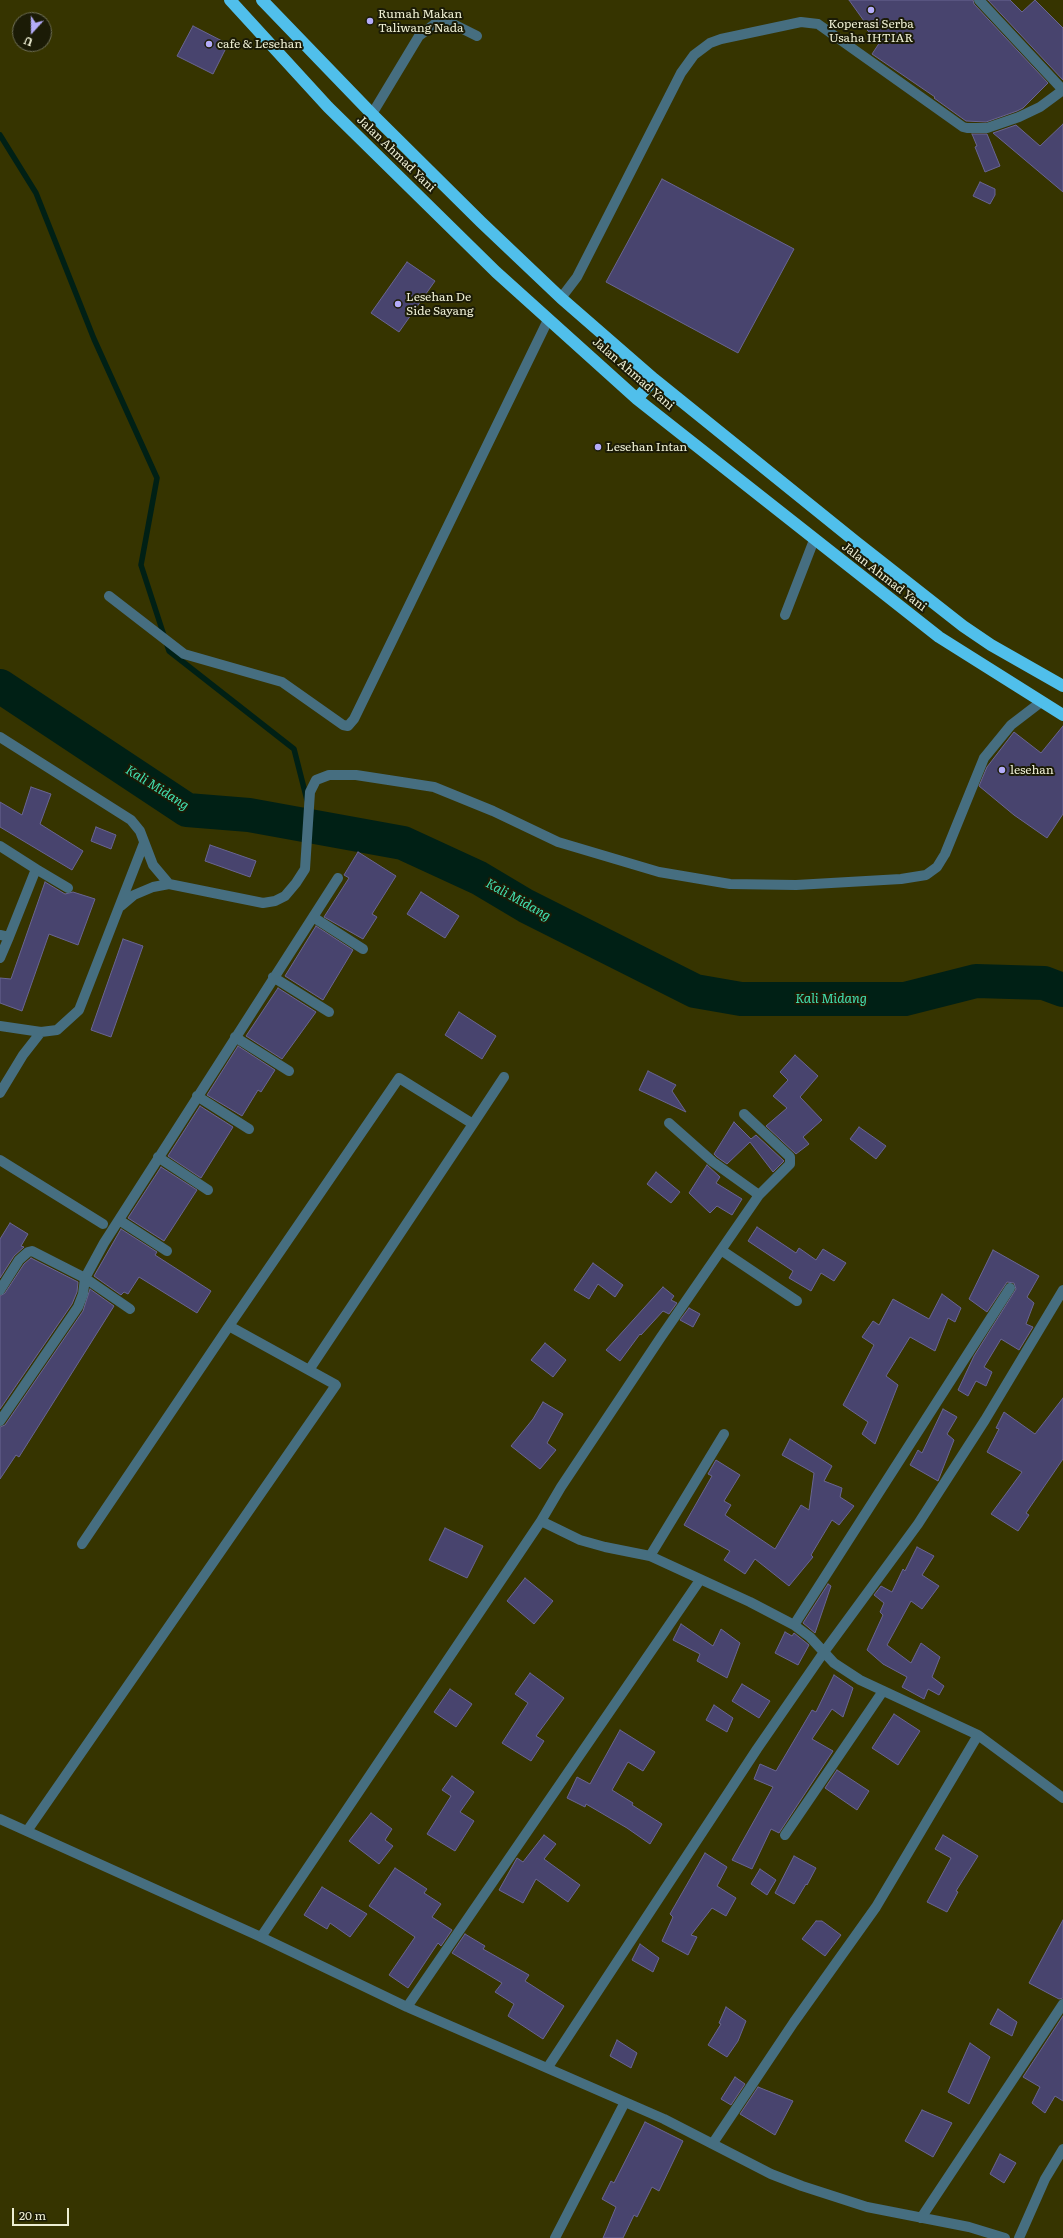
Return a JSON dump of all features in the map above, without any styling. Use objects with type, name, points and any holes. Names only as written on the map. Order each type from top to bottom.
[{"type":"highway","name":"Jalan Ahmad Yani","points":[[230,0],[328,107],[496,272],[637,399],[939,638],[1063,715]]},
{"type":"highway","points":[[262,0],[372,114],[481,222],[561,298],[654,379],[963,626],[991,645],[1063,686]]},
{"type":"highway","points":[[637,399],[654,379]]},
{"type":"street","points":[[561,298],[577,277],[681,73],[694,55],[710,43],[721,39],[801,22],[818,24],[827,28],[963,127],[987,128],[1019,117],[1040,107],[1063,90],[979,0]]},
{"type":"street","points":[[372,114],[420,36],[436,24],[453,24],[477,36]]},
{"type":"street","points":[[109,596],[184,654],[282,682],[343,726],[350,725],[548,320]]},
{"type":"street","points":[[785,615],[814,540]]},
{"type":"street","points":[[121,906],[134,895],[153,887],[169,884],[263,902],[275,901],[285,896],[305,869],[310,792],[316,780],[329,775],[356,775],[434,787],[493,811],[558,842],[659,872],[730,884],[796,885],[901,880],[926,875],[937,867],[945,854],[984,758],[1011,725],[1041,702]]},
{"type":"street","points":[[0,737],[131,820],[140,831],[152,865],[169,884]]},
{"type":"street","points":[[0,1026],[41,1032],[57,1030],[78,1010],[121,906],[144,843]]},
{"type":"street","points":[[0,846],[68,888]]},
{"type":"street","points":[[0,958],[5,936],[36,869]]},
{"type":"street","points":[[0,1421],[78,1307],[83,1294],[85,1278],[119,1220],[273,977],[338,878]]},
{"type":"street","points":[[313,916],[363,949]]},
{"type":"street","points":[[273,977],[329,1012]]},
{"type":"street","points":[[0,1093],[23,1055],[41,1032]]},
{"type":"street","points":[[235,1038],[289,1071]]},
{"type":"street","points":[[309,1370],[504,1077]]},
{"type":"street","points":[[82,1544],[398,1078],[473,1124]]},
{"type":"street","points":[[197,1096],[248,1129]]},
{"type":"street","points":[[261,1937],[541,1521],[561,1487],[721,1250],[759,1195],[791,1159],[744,1114]]},
{"type":"street","points":[[669,1124],[713,1162],[759,1195]]},
{"type":"street","points":[[158,1157],[208,1190]]},
{"type":"street","points":[[0,1160],[103,1224]]},
{"type":"street","points":[[119,1220],[167,1251]]},
{"type":"street","points":[[721,1250],[797,1301]]},
{"type":"street","points":[[0,1290],[19,1260],[30,1251],[85,1278],[130,1309]]},
{"type":"street","points":[[794,1625],[1010,1288]]},
{"type":"street","points":[[548,2068],[756,1749],[824,1652],[918,1524],[985,1420],[1063,1290]]},
{"type":"street","points":[[27,1831],[336,1385],[229,1326]]},
{"type":"street","points":[[650,1556],[724,1434]]},
{"type":"street","points":[[541,1521],[554,1529],[585,1541],[650,1556],[750,1602],[794,1625],[810,1636],[834,1663],[860,1680],[978,1735],[1063,1798]]},
{"type":"street","points":[[407,2007],[700,1580]]},
{"type":"street","points":[[785,1835],[883,1691]]},
{"type":"street","points":[[713,2143],[794,2022],[876,1907],[978,1735]]},
{"type":"street","points":[[0,1819],[261,1937],[407,2007],[625,2102],[713,2143],[741,2159],[802,2186],[867,2207],[969,2227],[1005,2238]]},
{"type":"street","points":[[921,2218],[1063,2004]]},
{"type":"street","points":[[554,2238],[625,2102]]},
{"type":"street","points":[[1018,2238],[1044,2179],[1063,2149]]},
{"type":"building","points":[[849,0],[973,0],[974,4],[1048,83],[1023,108],[1017,111],[986,122],[966,121],[934,98],[935,97],[872,54],[880,42],[867,30],[869,28]]},
{"type":"building","points":[[988,0],[1010,0],[1022,12],[1035,0],[1063,28],[1063,80]]},
{"type":"building","points":[[193,26],[228,44],[213,74],[177,56]]},
{"type":"building","points":[[1063,124],[1063,192],[993,133],[1016,125],[1040,146]]},
{"type":"building","points":[[972,134],[987,134],[1000,166],[985,172],[975,147],[977,146]]},
{"type":"building","points":[[662,179],[794,249],[738,353],[606,282]]},
{"type":"building","points":[[980,182],[995,189],[995,195],[990,204],[973,196]]},
{"type":"building","points":[[407,262],[435,281],[399,332],[371,313]]},
{"type":"building","points":[[1063,726],[1063,814],[1047,838],[1014,815],[979,786],[987,767],[1014,732],[1041,753]]},
{"type":"building","points":[[31,787],[51,794],[40,824],[83,851],[72,870],[0,827],[0,802],[22,815]]},
{"type":"building","points":[[96,827],[116,835],[111,849],[91,841]]},
{"type":"building","points":[[210,845],[256,861],[250,877],[205,861]]},
{"type":"building","points":[[358,852],[396,876],[372,914],[377,917],[363,939],[324,917],[349,878],[344,875]]},
{"type":"building","points":[[45,882],[65,894],[73,892],[95,899],[78,945],[49,934],[22,1011],[0,1003],[0,978],[11,979]]},
{"type":"building","points":[[421,892],[459,916],[445,938],[407,914]]},
{"type":"building","points":[[316,926],[353,950],[323,1000],[285,976]]},
{"type":"building","points":[[123,939],[143,946],[111,1037],[91,1030]]},
{"type":"building","points":[[278,988],[316,1012],[282,1059],[246,1036]]},
{"type":"building","points":[[459,1012],[496,1036],[482,1059],[445,1035]]},
{"type":"building","points":[[238,1046],[275,1070],[261,1092],[258,1090],[242,1116],[207,1095]]},
{"type":"building","points":[[795,1055],[818,1076],[800,1097],[822,1120],[803,1137],[809,1144],[796,1154],[766,1126],[787,1108],[773,1096],[788,1080],[780,1072]]},
{"type":"building","points":[[648,1071],[676,1085],[672,1091],[686,1112],[639,1090]]},
{"type":"building","points":[[200,1106],[233,1127],[201,1178],[168,1156]]},
{"type":"building","points":[[734,1122],[751,1139],[756,1135],[784,1161],[773,1172],[750,1142],[727,1164],[714,1154]]},
{"type":"building","points":[[859,1127],[886,1146],[876,1159],[850,1139]]},
{"type":"building","points":[[707,1165],[720,1177],[716,1183],[742,1199],[732,1215],[717,1206],[710,1213],[689,1193]]},
{"type":"building","points":[[161,1167],[197,1190],[164,1241],[128,1218]]},
{"type":"building","points":[[656,1172],[680,1192],[671,1203],[647,1184]]},
{"type":"building","points":[[10,1223],[28,1234],[21,1246],[24,1247],[14,1256],[0,1278],[0,1239]]},
{"type":"building","points":[[757,1227],[796,1253],[799,1248],[816,1260],[823,1249],[846,1263],[834,1281],[821,1273],[811,1291],[789,1278],[793,1271],[748,1241]]},
{"type":"building","points":[[121,1229],[157,1252],[155,1255],[211,1291],[197,1313],[139,1277],[128,1294],[124,1292],[121,1295],[94,1276]]},
{"type":"building","points":[[993,1250],[1039,1276],[1027,1297],[1034,1303],[1026,1324],[1033,1327],[1019,1350],[1001,1339],[984,1367],[992,1372],[986,1386],[976,1381],[968,1396],[958,1390],[974,1356],[1016,1289],[1014,1283],[1007,1282],[987,1312],[969,1299]]},
{"type":"building","points":[[31,1258],[78,1282],[77,1292],[72,1304],[0,1409],[0,1296],[5,1293],[24,1264]]},
{"type":"building","points":[[593,1263],[623,1285],[615,1297],[598,1284],[589,1299],[574,1290]]},
{"type":"building","points":[[663,1287],[674,1296],[671,1300],[677,1303],[669,1314],[663,1311],[641,1335],[640,1334],[620,1361],[606,1350]]},
{"type":"building","points":[[90,1289],[114,1306],[19,1457],[16,1455],[0,1479],[0,1427],[5,1425],[83,1311]]},
{"type":"building","points":[[942,1294],[961,1308],[955,1322],[948,1318],[935,1351],[910,1337],[886,1376],[898,1385],[875,1444],[862,1434],[868,1422],[843,1405],[874,1345],[862,1337],[873,1321],[879,1325],[893,1299],[929,1319]]},
{"type":"building","points":[[689,1308],[700,1314],[693,1327],[680,1320]]},
{"type":"building","points":[[545,1343],[566,1360],[553,1377],[531,1360]]},
{"type":"building","points":[[1063,1398],[1063,1459],[1026,1513],[1029,1515],[1018,1531],[991,1514],[1022,1472],[987,1452],[999,1429],[996,1428],[1004,1412],[1035,1434]]},
{"type":"building","points":[[543,1402],[563,1414],[547,1443],[556,1450],[540,1469],[511,1446],[533,1419]]},
{"type":"building","points":[[943,1409],[957,1417],[947,1434],[954,1440],[938,1481],[910,1465],[918,1450],[922,1453]]},
{"type":"building","points":[[790,1439],[832,1466],[824,1481],[842,1488],[840,1497],[854,1506],[839,1525],[832,1520],[811,1555],[813,1557],[789,1586],[755,1559],[745,1574],[724,1560],[730,1551],[684,1525],[712,1476],[708,1474],[716,1460],[740,1475],[724,1501],[731,1505],[725,1515],[775,1549],[801,1505],[809,1510],[814,1473],[782,1455]]},
{"type":"building","points":[[445,1528],[483,1546],[467,1578],[429,1560]]},
{"type":"building","points":[[917,1547],[934,1556],[922,1575],[939,1586],[922,1609],[911,1601],[887,1645],[911,1663],[921,1643],[940,1657],[932,1677],[944,1686],[939,1695],[928,1689],[924,1699],[902,1687],[907,1677],[883,1664],[867,1650],[883,1615],[880,1612],[884,1603],[874,1595],[881,1586],[892,1592],[903,1569],[905,1571]]},
{"type":"building","points":[[525,1578],[553,1601],[534,1624],[507,1601]]},
{"type":"building","points":[[828,1584],[831,1586],[815,1633],[803,1623]]},
{"type":"building","points":[[681,1624],[713,1646],[721,1629],[740,1643],[727,1678],[697,1661],[700,1654],[673,1640]]},
{"type":"building","points":[[785,1632],[792,1636],[794,1633],[809,1645],[798,1665],[775,1653]]},
{"type":"building","points":[[530,1673],[564,1698],[536,1736],[544,1741],[531,1761],[502,1743],[528,1703],[515,1694]]},
{"type":"building","points":[[834,1675],[853,1688],[843,1717],[832,1709],[812,1739],[833,1751],[779,1833],[771,1829],[752,1869],[732,1860],[773,1787],[754,1779],[760,1764],[776,1771],[812,1710],[816,1712]]},
{"type":"building","points":[[742,1684],[770,1701],[759,1718],[732,1701]]},
{"type":"building","points":[[450,1689],[472,1704],[456,1727],[434,1712]]},
{"type":"building","points":[[714,1705],[733,1718],[727,1732],[706,1720]]},
{"type":"building","points":[[894,1714],[920,1731],[898,1765],[872,1748]]},
{"type":"building","points":[[620,1730],[655,1752],[643,1771],[628,1762],[612,1790],[662,1824],[650,1844],[627,1828],[586,1804],[585,1807],[567,1798],[577,1777],[590,1784]]},
{"type":"building","points":[[837,1770],[869,1791],[857,1810],[825,1788]]},
{"type":"building","points":[[452,1776],[474,1792],[460,1812],[474,1821],[455,1851],[427,1834],[451,1796],[442,1790]]},
{"type":"building","points":[[371,1813],[392,1829],[385,1840],[393,1846],[379,1864],[349,1841]]},
{"type":"building","points":[[544,1835],[556,1844],[544,1859],[580,1885],[568,1902],[536,1879],[523,1903],[499,1890],[517,1858],[523,1862]]},
{"type":"building","points":[[943,1835],[978,1856],[956,1891],[958,1892],[947,1912],[927,1902],[951,1858],[935,1849]]},
{"type":"building","points":[[705,1853],[727,1867],[717,1886],[736,1898],[726,1916],[712,1908],[691,1935],[697,1937],[688,1955],[662,1941],[673,1917],[670,1914]]},
{"type":"building","points":[[794,1856],[816,1868],[794,1904],[775,1893]]},
{"type":"building","points":[[395,1868],[427,1889],[424,1893],[441,1904],[432,1917],[452,1930],[441,1946],[438,1943],[408,1988],[389,1975],[415,1937],[369,1906]]},
{"type":"building","points":[[760,1869],[776,1880],[767,1895],[751,1884]]},
{"type":"building","points":[[322,1887],[367,1914],[350,1937],[330,1923],[327,1929],[304,1915]]},
{"type":"building","points":[[1063,1920],[1063,1998],[1059,1999],[1029,1983]]},
{"type":"building","points":[[816,1921],[822,1921],[841,1935],[825,1956],[802,1939]]},
{"type":"building","points":[[465,1934],[485,1946],[483,1949],[529,1975],[525,1981],[564,2006],[543,2039],[508,2016],[514,2004],[495,1992],[502,1983],[452,1953]]},
{"type":"building","points":[[640,1944],[659,1958],[653,1972],[632,1960]]},
{"type":"building","points":[[726,2007],[746,2021],[738,2041],[727,2057],[708,2045],[721,2024],[719,2023]]},
{"type":"building","points":[[998,2009],[1017,2022],[1012,2036],[990,2024]]},
{"type":"building","points":[[1063,2016],[1063,2101],[1055,2096],[1045,2113],[1032,2103],[1040,2087],[1023,2077]]},
{"type":"building","points":[[617,2040],[637,2053],[631,2068],[610,2056]]},
{"type":"building","points":[[970,2043],[990,2057],[969,2104],[948,2092]]},
{"type":"building","points":[[735,2077],[745,2084],[731,2105],[721,2099]]},
{"type":"building","points":[[758,2087],[793,2101],[775,2135],[740,2114]]},
{"type":"building","points":[[922,2110],[952,2123],[933,2157],[905,2141]]},
{"type":"building","points":[[645,2122],[683,2141],[659,2191],[652,2187],[637,2217],[634,2215],[623,2238],[603,2238],[616,2207],[602,2199],[611,2181],[614,2183]]},
{"type":"building","points":[[1000,2154],[1016,2163],[1004,2183],[990,2174]]},
{"type":"waterway","points":[[0,135],[36,193],[94,339],[157,478],[141,565],[169,651],[294,749],[307,800]]},
{"type":"waterway","name":"Kali Midang","points":[[0,686],[187,810],[249,815],[403,843],[479,878],[526,906],[695,991],[741,999],[905,999],[976,981],[1044,983],[1063,990]]},
{"type":"place","name":"Koperasi Serba Usaha IHTIAR","points":[[871,10]]},
{"type":"place","name":"Rumah Makan Taliwang Nada","points":[[370,21]]},
{"type":"place","name":"cafe & Lesehan","points":[[209,44]]},
{"type":"place","name":"Lesehan De Side Sayang","points":[[398,304]]},
{"type":"place","name":"Lesehan Intan","points":[[598,447]]},
{"type":"place","name":"lesehan","points":[[1002,770]]}]
